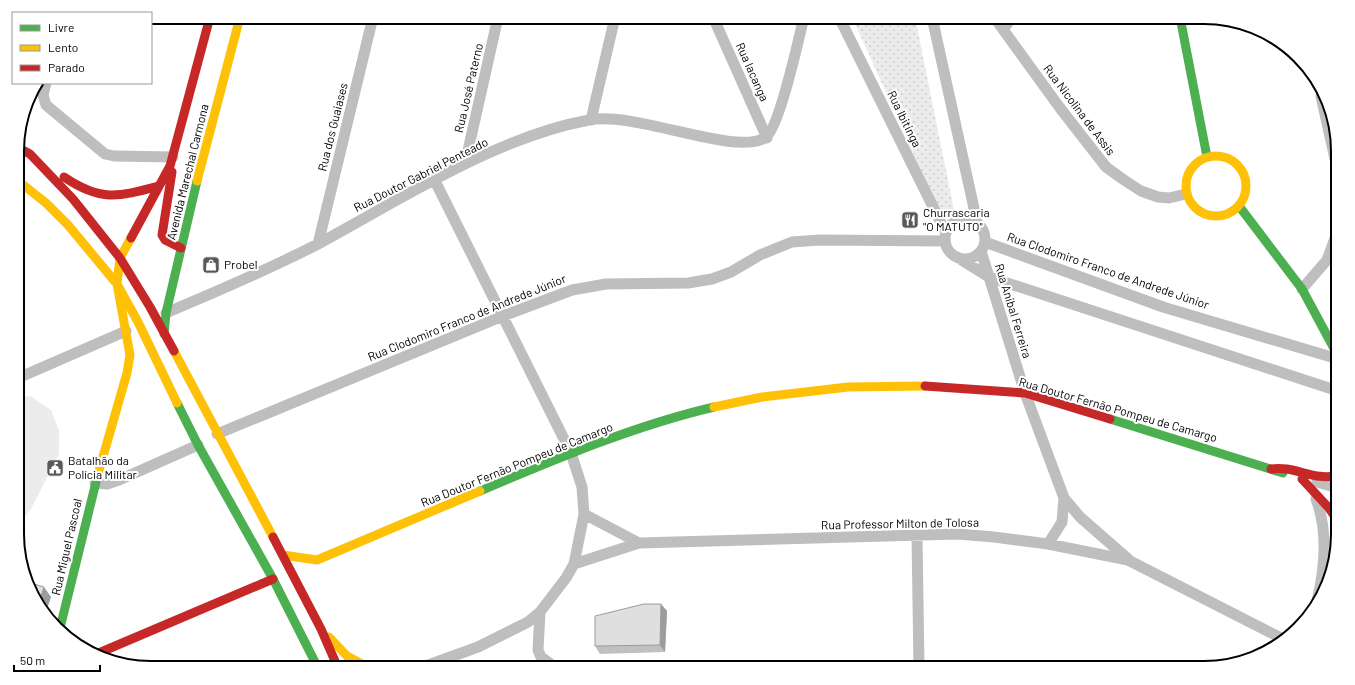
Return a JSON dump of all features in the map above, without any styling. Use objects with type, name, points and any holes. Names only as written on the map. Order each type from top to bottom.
[{"type":"main road","name":"Avenida Marechal Carmona","points":[[117,284],[120,258],[172,162],[184,134],[208,24]]},
{"type":"main road","name":"Avenida Marechal Carmona","points":[[164,334],[166,313],[205,139],[238,24]]},
{"type":"main road","points":[[1181,24],[1207,157]]},
{"type":"main road","points":[[24,151],[40,157],[81,190],[94,195],[128,195],[159,186]]},
{"type":"main road","points":[[30,154],[73,199],[120,258],[150,307],[283,555],[321,629],[335,661]]},
{"type":"main road","points":[[1221,156],[1230,159],[1239,165],[1244,174],[1247,184],[1246,194],[1239,206],[1226,215],[1216,217],[1206,215],[1197,210],[1190,203],[1186,194],[1185,184],[1188,174],[1193,166],[1207,157],[1221,156]]},
{"type":"main road","points":[[172,162],[172,175],[162,235],[165,240],[181,248]]},
{"type":"main road","points":[[24,185],[68,225],[117,284],[138,322],[198,445],[273,579],[304,642]]},
{"type":"main road","points":[[1239,206],[1302,289],[1331,341]]},
{"type":"main road","name":"Rua Miguel Pascoal","points":[[61,624],[95,483],[127,373],[130,355],[117,284]]},
{"type":"main road","name":"Rua Doutor Fernão Pompeu de Camargo","points":[[283,555],[303,560],[318,560],[571,453],[657,423],[712,408],[807,390],[848,387],[924,386],[1024,393],[1302,479]]},
{"type":"main road","points":[[1271,469],[1280,466],[1319,477],[1331,477]]},
{"type":"main road","points":[[1302,479],[1331,511]]},
{"type":"main road","points":[[103,651],[273,579]]},
{"type":"main road","points":[[321,629],[341,651],[354,661]]},
{"type":"street","name":"Rua dos Guaiases","points":[[318,244],[371,24]]},
{"type":"street","name":"Rua José Paterno","points":[[465,164],[496,24]]},
{"type":"street","points":[[591,120],[613,24]]},
{"type":"street","name":"Rua Iacanga","points":[[717,24],[767,138]]},
{"type":"street","points":[[767,138],[773,130],[779,112],[802,24]]},
{"type":"street","name":"Rua Ibitinga","points":[[842,24],[946,237]]},
{"type":"street","name":"Rua Anibal Ferreira","points":[[934,24],[977,222],[983,231],[983,246],[989,276],[1024,393],[1064,498],[1080,517],[1128,560]]},
{"type":"street","name":"Rua Nicolina de Assis","points":[[999,24],[1060,108],[1106,167],[1136,187],[1158,197],[1169,198],[1186,194]]},
{"type":"street","points":[[1003,29],[1007,24]]},
{"type":"street","points":[[46,84],[43,95],[46,105],[105,154],[172,162]]},
{"type":"street","name":"Rua Doutor Gabriel Penteado","points":[[166,313],[267,270],[465,164],[529,138],[591,120],[642,122],[734,143],[756,141],[767,138]]},
{"type":"street","points":[[435,181],[571,453],[582,487],[584,514],[574,564],[540,612],[528,622],[500,637],[478,647],[439,661]]},
{"type":"street","points":[[977,222],[965,219],[953,223],[946,237],[947,248],[957,257],[989,276],[1331,389]]},
{"type":"street","name":"Rua Clodomiro Franco de Andrede Júnior","points":[[217,434],[503,316],[572,290],[606,284],[688,283],[712,279],[731,272],[760,255],[792,242],[946,237]]},
{"type":"street","points":[[957,257],[970,258],[983,246]]},
{"type":"street","name":"Rua Clodomiro Franco de Andrede Júnior","points":[[983,246],[1163,307],[1331,357]]},
{"type":"street","points":[[1302,289],[1327,260],[1331,249]]},
{"type":"street","points":[[24,375],[126,331]]},
{"type":"street","points":[[95,483],[107,484],[119,480],[198,445]]},
{"type":"street","points":[[1302,479],[1331,486]]},
{"type":"street","points":[[1314,493],[1321,513],[1324,528],[1322,572],[1320,586]]},
{"type":"street","points":[[1048,544],[1062,522],[1064,498]]},
{"type":"street","name":"Rua Professor Milton de Tolosa","points":[[584,514],[639,543]]},
{"type":"street","name":"Rua Professor Milton de Tolosa","points":[[574,564],[639,543],[957,534],[987,536],[1048,544],[1128,560],[1278,637]]},
{"type":"street","points":[[917,536],[919,661]]},
{"type":"street","points":[[540,612],[538,650],[541,657],[546,661]]},
{"type":"street","points":[[304,642],[312,661]]},
{"type":"shaded area","points":[[855,24],[916,24],[954,210],[939,210]]},
{"type":"shaded area","points":[[24,396],[30,396],[51,410],[59,431],[59,454],[32,507],[24,518]]},
{"type":"building","points":[[35,584],[44,587],[41,597]]},
{"type":"building","points":[[644,604],[661,604],[660,645],[595,646],[595,616]]},
{"type":"traffic: fast","points":[[1181,24],[1207,157]]},
{"type":"traffic: fast","points":[[164,334],[166,313],[197,181]]},
{"type":"traffic: fast","points":[[1239,206],[1302,289],[1331,343]]},
{"type":"traffic: fast","points":[[177,403],[198,445],[273,579],[314,661]]},
{"type":"traffic: fast","points":[[480,491],[566,455],[624,433],[714,407]]},
{"type":"traffic: fast","points":[[1110,419],[1283,473]]},
{"type":"traffic: fast","points":[[61,624],[98,474]]},
{"type":"traffic: slow","points":[[197,181],[238,24]]},
{"type":"traffic: slow","points":[[1210,156],[1222,156],[1238,164],[1244,174],[1246,186],[1244,198],[1238,208],[1222,216],[1210,216],[1194,208],[1186,192],[1186,180],[1194,164],[1210,156]]},
{"type":"traffic: slow","points":[[24,186],[46,203],[68,225],[117,284],[138,322],[177,403]]},
{"type":"traffic: slow","points":[[98,474],[127,373],[130,355],[117,284],[120,258],[131,238]]},
{"type":"traffic: slow","points":[[174,351],[273,537]]},
{"type":"traffic: slow","points":[[714,407],[762,397],[848,387],[925,386]]},
{"type":"traffic: slow","points":[[283,555],[317,560],[480,491]]},
{"type":"traffic: slow","points":[[329,637],[347,656],[356,661]]},
{"type":"traffic: jam","points":[[131,238],[170,166],[208,24]]},
{"type":"traffic: jam","points":[[24,151],[30,154],[73,199],[120,258],[150,307],[174,351]]},
{"type":"traffic: jam","points":[[172,172],[162,235],[165,240],[181,248]]},
{"type":"traffic: jam","points":[[64,177],[89,190],[100,194],[110,195],[132,193],[159,186]]},
{"type":"traffic: jam","points":[[925,386],[1025,393],[1110,419]]},
{"type":"traffic: jam","points":[[1271,469],[1288,469],[1313,475],[1331,477]]},
{"type":"traffic: jam","points":[[1302,479],[1331,511]]},
{"type":"traffic: jam","points":[[273,537],[321,629],[335,661]]},
{"type":"traffic: jam","points":[[103,651],[273,579]]},
{"type":"place","name":"Churrascaria \"O MATUTO\"","points":[[910,220]]},
{"type":"place","name":"Probel","points":[[211,265]]},
{"type":"place","name":"Batalhão da Polícia Militar","points":[[55,468]]}]
